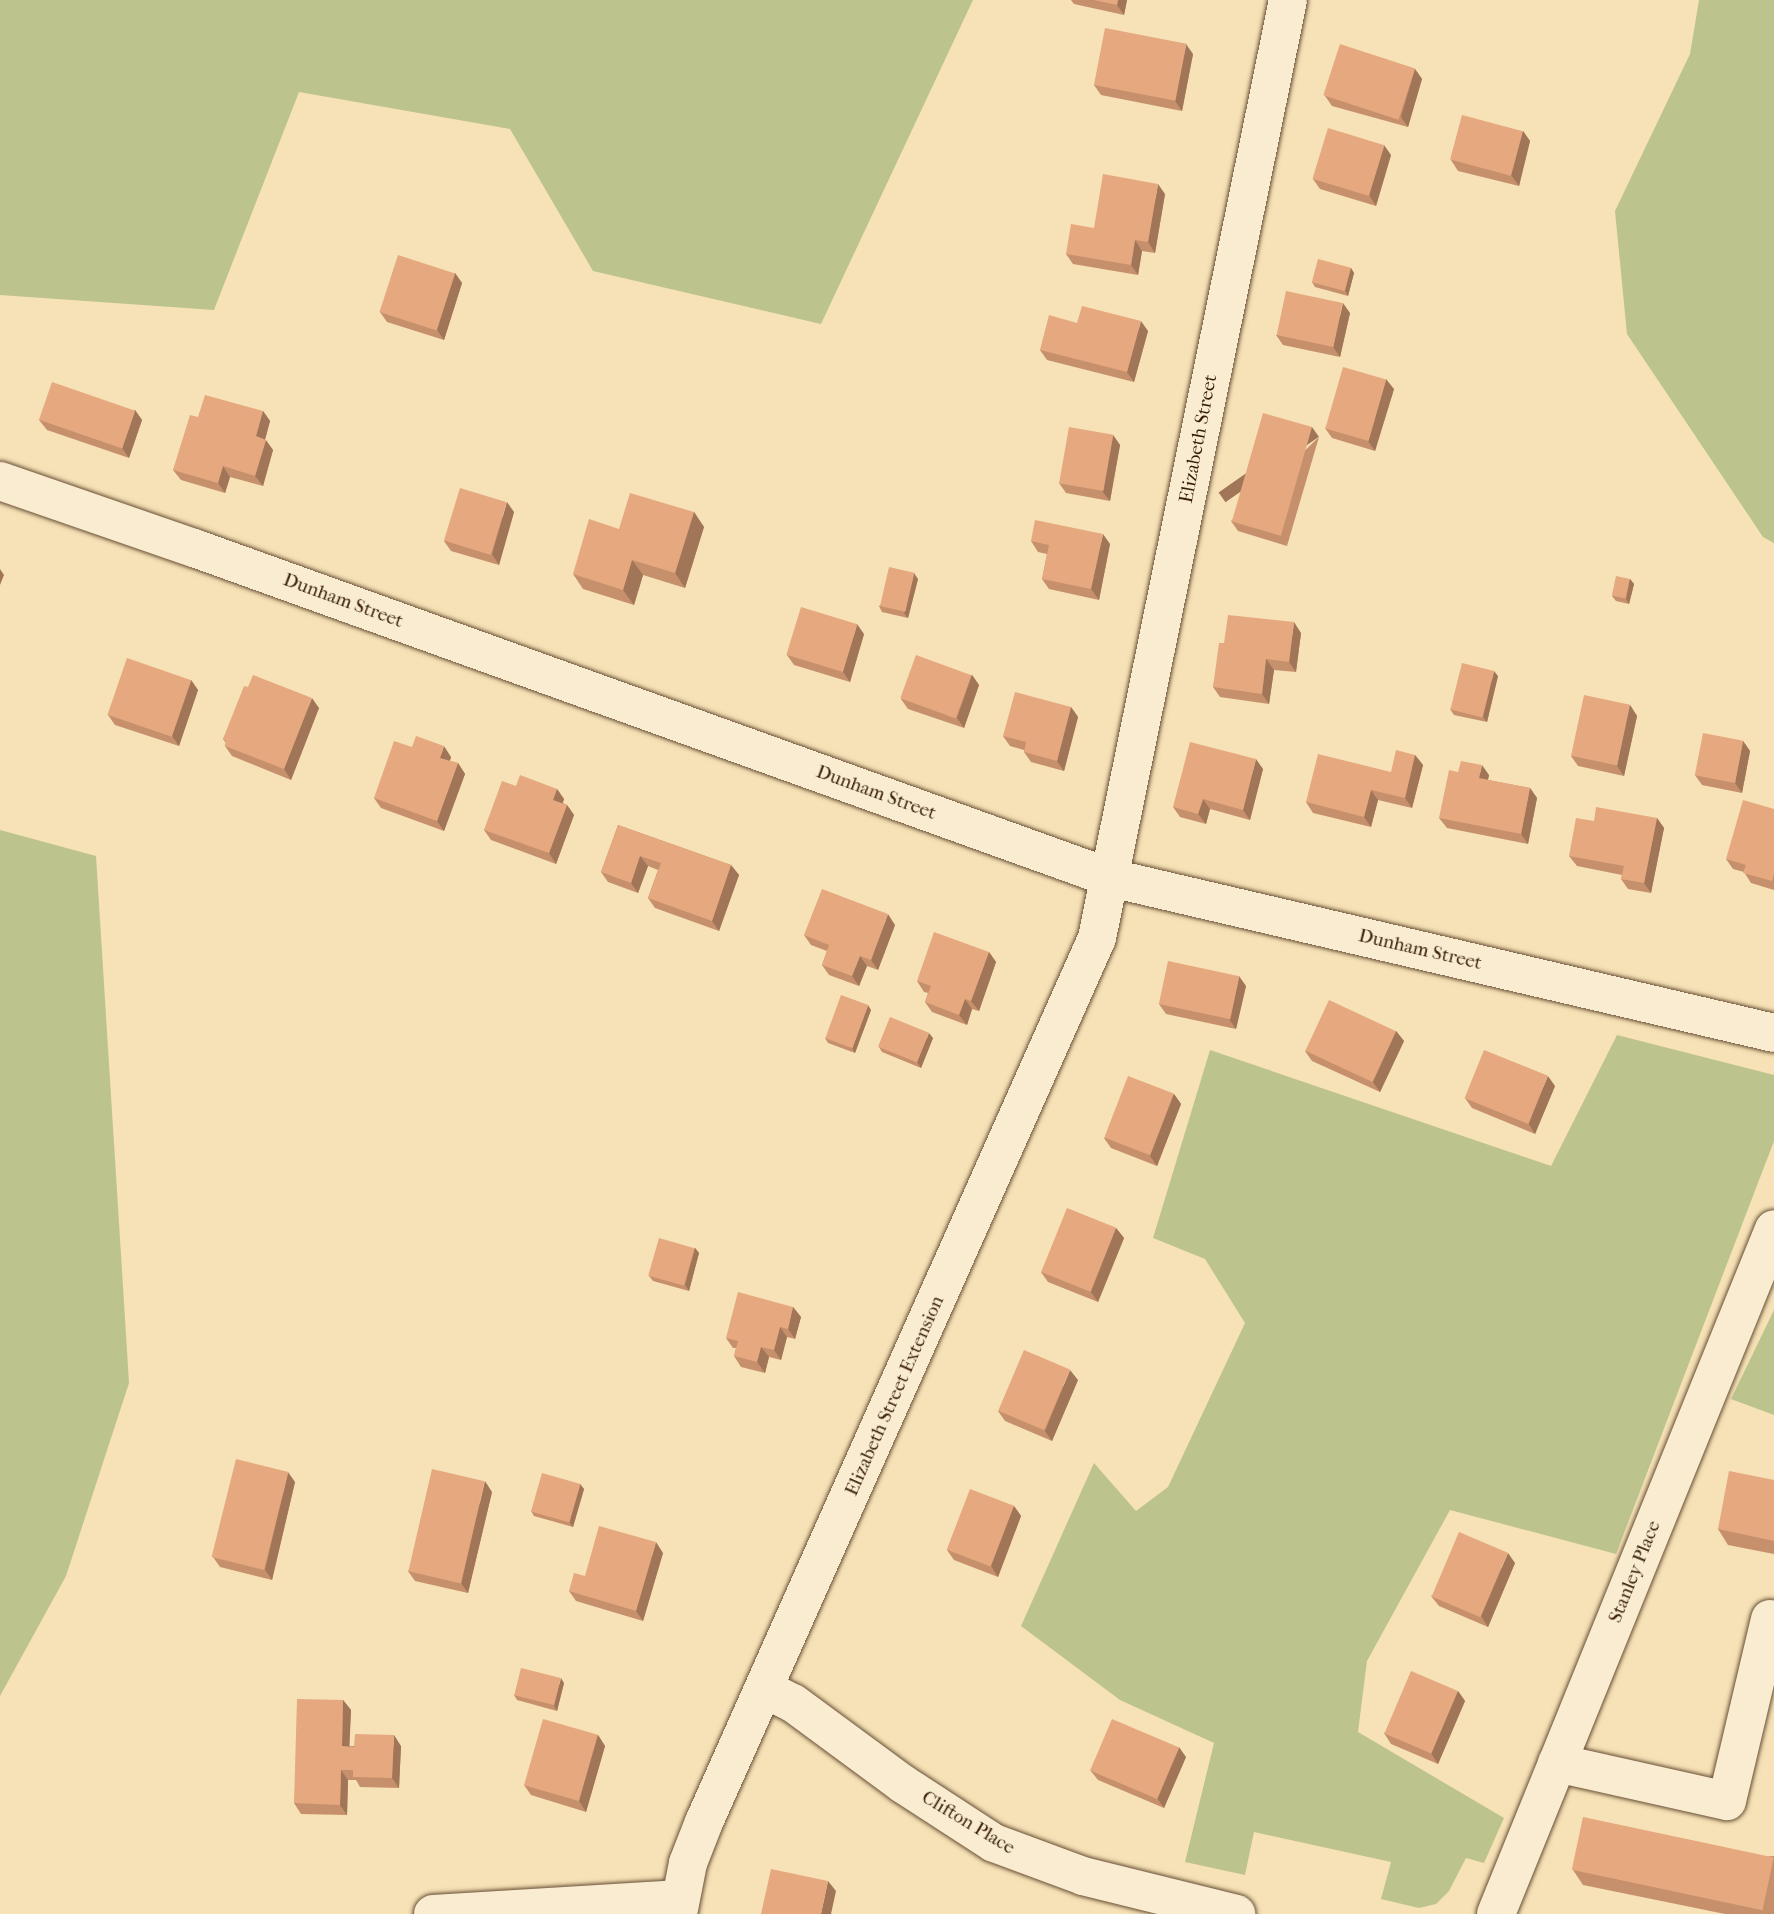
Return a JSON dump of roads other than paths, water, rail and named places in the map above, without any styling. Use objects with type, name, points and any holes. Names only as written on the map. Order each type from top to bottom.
[{"type":"street","name":"Elizabeth Street","points":[[1111,878],[1288,0]]},
{"type":"street","name":"Dunham Street","points":[[0,481],[194,548],[1111,878],[1774,1033]]},
{"type":"street","name":"Elizabeth Street Extension","points":[[679,1906],[688,1863],[704,1822],[1086,964],[1102,922],[1111,878]]},
{"type":"street","name":"Stanley Place","points":[[1496,1914],[1774,1229]]},
{"type":"street","points":[[1558,1763],[1727,1801],[1770,1619]]},
{"type":"street","name":"Clifton Place","points":[[765,1689],[793,1703],[903,1784],[994,1843],[1083,1876],[1236,1914]]},
{"type":"street","points":[[433,1914],[679,1906]]}]
